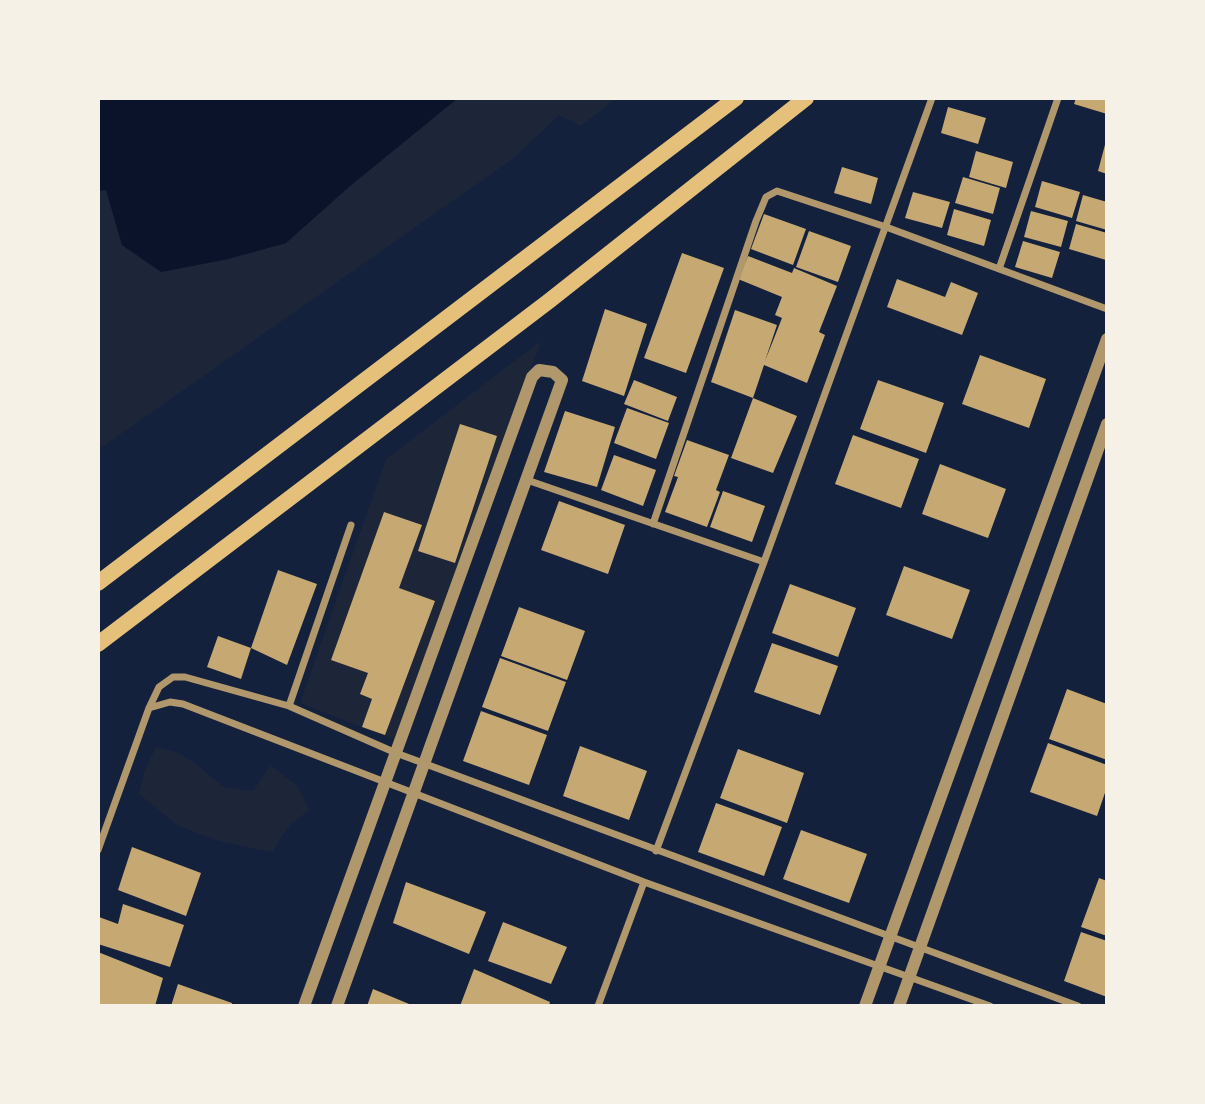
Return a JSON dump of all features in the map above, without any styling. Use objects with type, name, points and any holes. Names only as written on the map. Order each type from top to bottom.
[{"type":"main road","points":[[98,583],[736,98]]},
{"type":"main road","points":[[98,644],[549,301],[806,98]]},
{"type":"street","points":[[656,850],[764,562],[932,98]]},
{"type":"street","points":[[999,269],[1058,98]]},
{"type":"street","points":[[653,524],[756,221],[766,197],[777,191],[794,194],[1107,309]]},
{"type":"street","points":[[865,1006],[1107,340]]},
{"type":"street","points":[[304,1006],[532,377],[539,370],[547,370],[562,380],[337,1006]]},
{"type":"street","points":[[899,1006],[1107,424]]},
{"type":"street","points":[[527,480],[764,562]]},
{"type":"street","points":[[289,706],[351,525]]},
{"type":"street","points":[[98,850],[159,687],[173,677],[185,677],[289,706],[396,753],[1078,1006]]},
{"type":"street","points":[[149,708],[170,702],[183,704],[644,882],[990,1006]]},
{"type":"street","points":[[598,1006],[644,882]]},
{"type":"shaded area","points":[[98,98],[458,98],[350,186],[286,243],[228,259],[161,272],[122,245],[106,190],[98,191]]},
{"type":"shaded area","points":[[458,98],[616,98],[581,126],[559,115],[514,158],[98,450],[98,191],[106,189],[122,245],[162,272],[228,259],[286,243],[350,186]]},
{"type":"shaded area","points":[[541,341],[394,740],[300,703],[386,459]]},
{"type":"shaded area","points":[[156,747],[176,752],[224,787],[253,791],[271,765],[299,788],[309,810],[289,826],[272,852],[218,841],[177,825],[139,794],[145,770]]},
{"type":"building","points":[[1076,98],[1107,98],[1107,114],[1074,104]]},
{"type":"building","points":[[948,107],[986,118],[978,144],[941,133]]},
{"type":"building","points":[[1107,141],[1107,174],[1098,171]]},
{"type":"building","points":[[976,151],[1013,162],[1006,188],[969,177]]},
{"type":"building","points":[[842,167],[878,178],[871,204],[834,193]]},
{"type":"building","points":[[963,177],[1000,188],[993,214],[955,203]]},
{"type":"building","points":[[1042,181],[1080,192],[1072,218],[1035,207]]},
{"type":"building","points":[[913,192],[950,202],[942,228],[905,218]]},
{"type":"building","points":[[1083,195],[1107,202],[1107,230],[1076,221]]},
{"type":"building","points":[[954,209],[991,220],[984,246],[947,235]]},
{"type":"building","points":[[1031,211],[1068,221],[1061,247],[1024,237]]},
{"type":"building","points":[[764,214],[806,229],[793,265],[751,249]]},
{"type":"building","points":[[1076,224],[1107,233],[1106,260],[1069,249]]},
{"type":"building","points":[[809,231],[851,246],[838,282],[796,267]]},
{"type":"building","points":[[1023,241],[1060,252],[1052,278],[1015,267]]},
{"type":"building","points":[[682,253],[724,268],[686,373],[644,358]]},
{"type":"building","points":[[748,256],[792,273],[794,268],[837,286],[819,332],[825,335],[807,383],[764,365],[753,398],[711,382],[735,310],[777,325],[765,361],[782,318],[775,315],[782,297],[738,279]]},
{"type":"building","points":[[897,279],[945,297],[951,282],[978,293],[962,335],[887,307]]},
{"type":"building","points":[[605,309],[647,324],[624,396],[582,381]]},
{"type":"building","points":[[980,355],[1046,379],[1029,428],[962,404]]},
{"type":"building","points":[[634,380],[677,397],[668,421],[624,404]]},
{"type":"building","points":[[878,380],[944,403],[926,453],[860,429]]},
{"type":"building","points":[[753,398],[797,416],[773,473],[731,458]]},
{"type":"building","points":[[627,408],[669,423],[656,459],[614,443]]},
{"type":"building","points":[[565,411],[615,427],[597,487],[544,472]]},
{"type":"building","points":[[460,424],[497,436],[455,563],[418,551]]},
{"type":"building","points":[[853,435],[919,459],[901,508],[835,484]]},
{"type":"building","points":[[687,440],[729,455],[716,490],[720,492],[707,527],[665,512],[678,477],[674,476]]},
{"type":"building","points":[[614,455],[656,470],[643,506],[601,490]]},
{"type":"building","points":[[940,464],[1006,489],[988,538],[922,514]]},
{"type":"building","points":[[723,491],[765,506],[752,542],[710,527]]},
{"type":"building","points":[[559,501],[625,525],[608,574],[541,550]]},
{"type":"building","points":[[384,512],[422,525],[399,588],[435,601],[385,735],[362,727],[372,699],[360,694],[368,673],[331,660]]},
{"type":"building","points":[[904,566],[970,590],[952,639],[886,615]]},
{"type":"building","points":[[278,570],[317,584],[287,665],[251,648]]},
{"type":"building","points":[[790,584],[856,608],[838,657],[772,633]]},
{"type":"building","points":[[519,607],[585,631],[567,680],[501,656]]},
{"type":"building","points":[[218,636],[251,648],[241,679],[207,667]]},
{"type":"building","points":[[772,643],[838,666],[820,715],[754,692]]},
{"type":"building","points":[[500,658],[566,682],[548,731],[482,707]]},
{"type":"building","points":[[1067,689],[1107,704],[1107,760],[1049,739]]},
{"type":"building","points":[[481,711],[547,735],[529,785],[463,761]]},
{"type":"building","points":[[1048,743],[1107,765],[1107,787],[1097,816],[1030,792]]},
{"type":"building","points":[[580,746],[647,771],[629,820],[563,796]]},
{"type":"building","points":[[738,749],[804,773],[787,823],[720,798]]},
{"type":"building","points":[[716,803],[782,827],[764,876],[698,852]]},
{"type":"building","points":[[801,830],[867,854],[849,903],[783,879]]},
{"type":"building","points":[[132,847],[201,873],[186,916],[118,890]]},
{"type":"building","points":[[1099,878],[1107,881],[1107,936],[1081,927]]},
{"type":"building","points":[[406,882],[486,912],[469,954],[393,923]]},
{"type":"building","points":[[123,904],[184,925],[170,967],[98,944],[99,917],[118,924]]},
{"type":"building","points":[[503,922],[567,947],[551,984],[488,961]]},
{"type":"building","points":[[1081,932],[1107,941],[1107,997],[1064,981]]},
{"type":"building","points":[[98,952],[163,978],[155,1006],[98,1006]]},
{"type":"building","points":[[474,969],[550,1002],[549,1006],[460,1006]]},
{"type":"building","points":[[178,984],[232,1003],[232,1006],[171,1006]]},
{"type":"building","points":[[373,989],[414,1006],[367,1006]]}]
